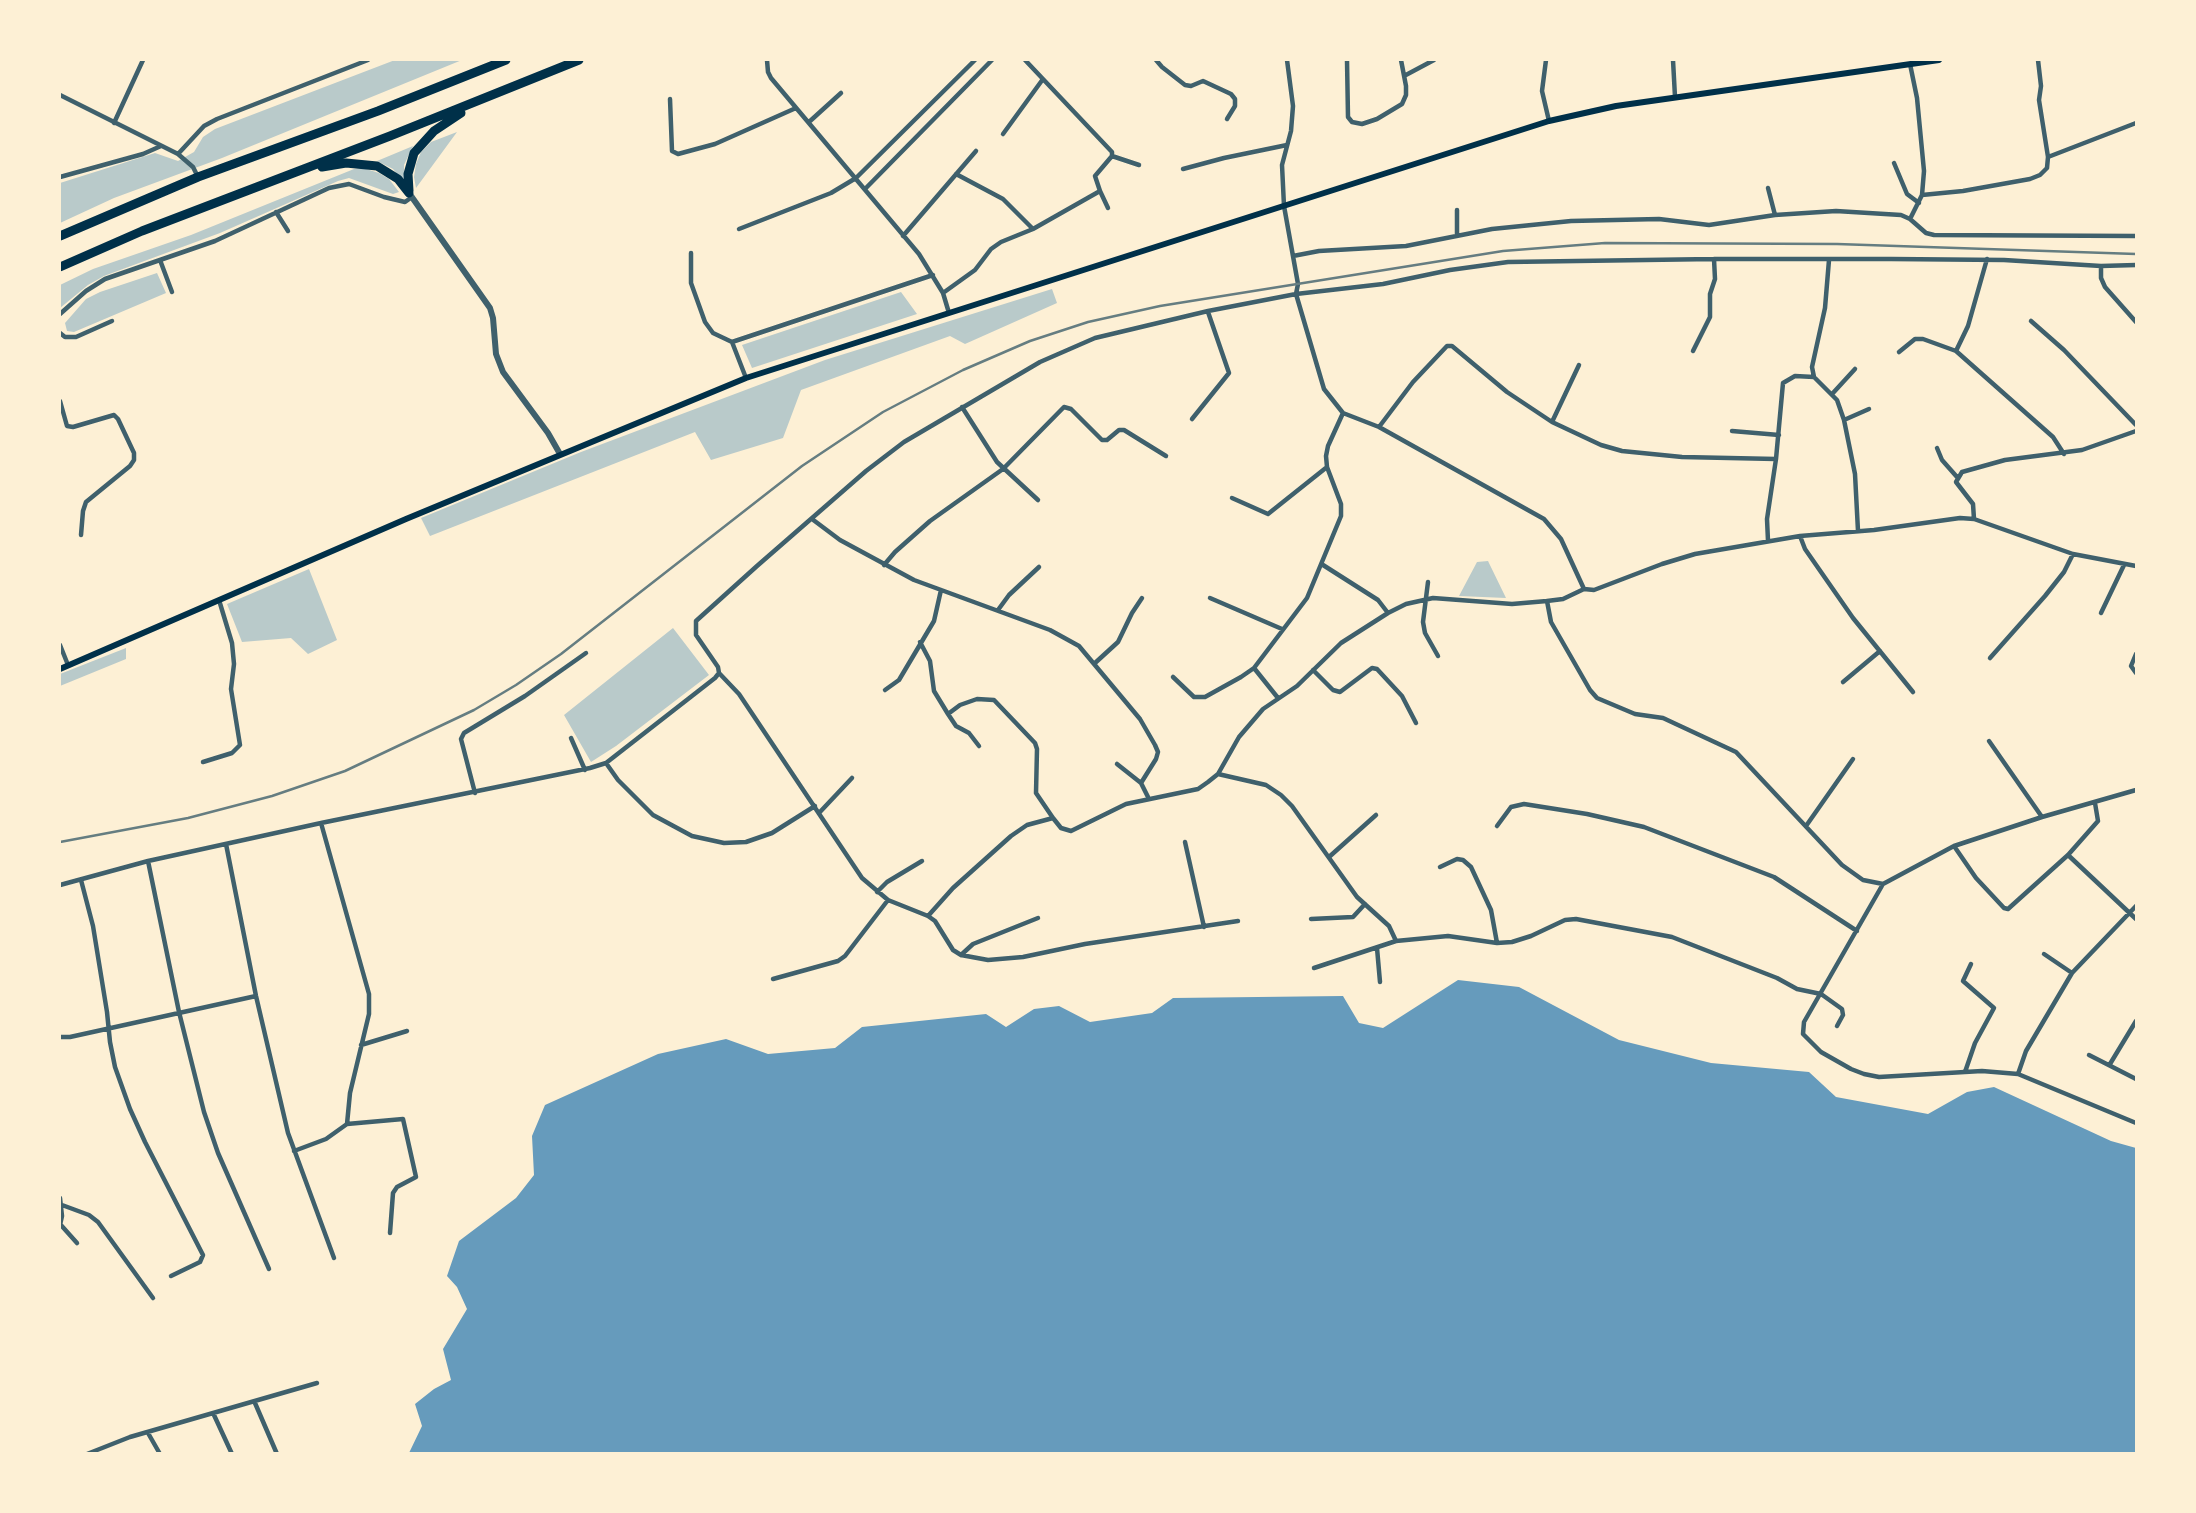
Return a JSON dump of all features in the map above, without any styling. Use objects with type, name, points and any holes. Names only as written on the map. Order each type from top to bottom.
[{"type":"highway","points":[[60,236],[198,177],[378,111],[506,60]]},
{"type":"highway","points":[[60,267],[142,231],[579,60]]},
{"type":"highway","points":[[411,195],[408,174],[421,142],[450,119],[491,95]]},
{"type":"highway","points":[[260,187],[323,167],[363,163],[388,171],[411,195]]},
{"type":"main road","points":[[60,668],[560,454],[746,378],[1549,121],[1616,106],[1939,60]]},
{"type":"street","points":[[114,123],[144,60]]},
{"type":"street","points":[[178,154],[204,126],[217,119],[368,60]]},
{"type":"street","points":[[767,60],[771,78],[856,178],[933,275],[943,293],[949,314]]},
{"type":"street","points":[[739,229],[831,193],[856,178],[975,60]]},
{"type":"street","points":[[865,190],[992,60]]},
{"type":"street","points":[[1025,60],[1108,147],[1112,156],[1139,165]]},
{"type":"street","points":[[1156,60],[1185,85],[1191,86],[1203,81],[1231,94],[1236,99],[1236,106],[1227,118]]},
{"type":"street","points":[[1287,60],[1293,122],[1282,165],[1284,206],[1298,284],[1296,294],[1324,389],[1343,413],[1379,427],[1544,519],[1561,539],[1584,589]]},
{"type":"street","points":[[1347,60],[1348,117],[1356,124],[1377,119],[1402,104],[1406,95],[1401,60]]},
{"type":"street","points":[[1404,76],[1434,60]]},
{"type":"street","points":[[1546,60],[1542,92],[1549,121]]},
{"type":"street","points":[[1673,60],[1675,98]]},
{"type":"street","points":[[1922,195],[2030,179],[2047,168],[2048,157],[2039,100],[2041,86],[2038,60]]},
{"type":"street","points":[[1910,64],[1923,154],[1922,195],[1910,219]]},
{"type":"street","points":[[1003,134],[1043,79]]},
{"type":"street","points":[[809,122],[841,93]]},
{"type":"street","points":[[60,95],[178,154],[193,167],[198,177]]},
{"type":"street","points":[[670,99],[672,151],[678,154],[715,144],[796,108]]},
{"type":"street","points":[[2048,157],[2137,123]]},
{"type":"street","points":[[1183,169],[1287,145]]},
{"type":"street","points":[[60,177],[143,154],[161,146]]},
{"type":"street","points":[[903,236],[976,151]]},
{"type":"street","points":[[1108,208],[1096,176],[1112,156]]},
{"type":"street","points":[[1894,163],[1907,194],[1919,203]]},
{"type":"street","points":[[956,174],[1003,199],[1033,229]]},
{"type":"street","points":[[60,314],[76,298],[105,279],[215,241],[316,192],[340,184],[349,184],[397,201],[405,202],[411,195],[490,308],[496,354],[503,372],[548,433],[560,454]]},
{"type":"street","points":[[1768,188],[1775,215]]},
{"type":"street","points":[[943,293],[975,270],[991,249],[1001,242],[1033,229],[1100,191]]},
{"type":"street","points":[[1457,210],[1457,236]]},
{"type":"street","points":[[276,212],[288,231]]},
{"type":"street","points":[[1293,256],[1319,251],[1406,246],[1492,229],[1571,221],[1659,219],[1709,225],[1775,215],[1858,212],[1901,215],[1926,233],[1934,235],[2137,236]]},
{"type":"street","points":[[691,253],[691,283],[705,322],[713,333],[732,342],[746,378]]},
{"type":"street","points":[[1693,351],[1710,317],[1710,294],[1715,279],[1714,259]]},
{"type":"street","points":[[1814,377],[1812,367],[1825,308],[1829,259]]},
{"type":"street","points":[[1238,921],[1085,944],[1023,957],[988,960],[961,955],[953,950],[940,928],[928,916],[888,900],[862,878],[739,694],[719,673],[716,661],[696,635],[696,621],[884,457],[962,407],[1040,362],[1095,338],[1208,311],[1296,294],[1383,285],[1450,270],[1508,262],[1829,259],[1987,260],[2101,267],[2137,265]]},
{"type":"street","points":[[160,260],[172,292]]},
{"type":"street","points":[[1956,351],[1968,326],[1987,260]]},
{"type":"street","points":[[2101,267],[2101,278],[2105,287],[2137,322]]},
{"type":"street","points":[[732,342],[933,275]]},
{"type":"street","points":[[1192,419],[1229,373],[1208,311]]},
{"type":"street","points":[[60,334],[76,337],[112,321]]},
{"type":"street","points":[[2031,321],[2064,350],[2137,425]]},
{"type":"street","points":[[1899,352],[1915,338],[1935,342],[1956,351],[2053,437],[2064,454]]},
{"type":"street","points":[[1379,427],[1413,382],[1447,346],[1452,346],[1507,392],[1552,422],[1586,439],[1622,451],[1682,457],[1776,459]]},
{"type":"street","points":[[1552,422],[1579,365]]},
{"type":"street","points":[[1833,393],[1855,369]]},
{"type":"street","points":[[1768,541],[1767,519],[1779,435],[1783,383],[1795,376],[1814,377],[1833,393],[1844,420],[1855,474],[1858,531]]},
{"type":"street","points":[[60,401],[67,426],[73,427],[114,415],[134,453],[130,467],[86,502],[80,536]]},
{"type":"street","points":[[962,407],[1003,469],[1038,500]]},
{"type":"street","points":[[884,565],[930,521],[1003,469],[1064,407],[1102,440],[1124,430],[1166,456]]},
{"type":"street","points":[[1844,420],[1869,409]]},
{"type":"street","points":[[1173,677],[1194,697],[1205,697],[1254,668],[1307,598],[1323,565],[1342,510],[1327,467],[1328,446],[1343,413]]},
{"type":"street","points":[[1732,431],[1779,435]]},
{"type":"street","points":[[1974,519],[1973,504],[1955,480],[1969,469],[2005,460],[2082,450],[2137,431]]},
{"type":"street","points":[[1937,448],[1942,460],[1957,477]]},
{"type":"street","points":[[1232,498],[1268,514],[1327,467]]},
{"type":"street","points":[[948,714],[960,705],[977,699],[994,699],[1003,706],[1035,743],[1036,793],[1061,828],[1071,831],[1126,804],[1148,797],[1198,789],[1218,774],[1248,725],[1263,709],[1297,687],[1341,643],[1388,613],[1426,598],[1512,604],[1563,599],[1584,589],[1604,587],[1678,558],[1800,536],[1960,518],[1974,519],[2073,554],[2137,566]]},
{"type":"street","points":[[812,519],[840,540],[884,565],[941,590],[998,610],[1079,646],[1140,719],[1155,745],[1156,759],[1141,783]]},
{"type":"street","points":[[1800,536],[1805,549],[1825,579],[1913,692]]},
{"type":"street","points":[[1990,658],[2045,597],[2064,572],[2073,554]]},
{"type":"street","points":[[1323,565],[1378,600],[1388,613]]},
{"type":"street","points":[[2101,613],[2124,565]]},
{"type":"street","points":[[998,610],[1014,590],[1039,567]]},
{"type":"street","points":[[1428,582],[1423,622],[1425,634],[1438,656]]},
{"type":"street","points":[[885,690],[899,680],[937,615],[941,590]]},
{"type":"street","points":[[1095,663],[1118,642],[1142,598]]},
{"type":"street","points":[[1210,598],[1282,629]]},
{"type":"street","points":[[204,762],[232,753],[240,745],[232,689],[232,643],[219,599]]},
{"type":"street","points":[[1547,601],[1551,622],[1597,698],[1635,714],[1663,718],[1736,752],[1850,872],[1863,880],[1883,884]]},
{"type":"street","points":[[920,642],[930,661],[934,691],[956,726],[969,733],[979,746]]},
{"type":"street","points":[[60,645],[68,665]]},
{"type":"street","points":[[1843,682],[1880,651]]},
{"type":"street","points":[[475,793],[461,739],[464,733],[525,696],[586,653]]},
{"type":"street","points":[[2137,654],[2131,666],[2137,673]]},
{"type":"street","points":[[1254,668],[1278,698]]},
{"type":"street","points":[[1313,670],[1334,690],[1340,692],[1372,668],[1377,669],[1402,696],[1416,723]]},
{"type":"street","points":[[60,885],[148,861],[321,823],[585,770],[606,763],[719,673]]},
{"type":"street","points":[[570,738],[585,770]]},
{"type":"street","points":[[1989,741],[2042,817]]},
{"type":"street","points":[[1806,826],[1853,759]]},
{"type":"street","points":[[606,763],[618,780],[653,815],[703,839],[735,843],[758,839],[815,806]]},
{"type":"street","points":[[1117,764],[1141,783],[1148,797]]},
{"type":"street","points":[[1218,774],[1273,788],[1292,806],[1357,897],[1389,926],[1396,941]]},
{"type":"street","points":[[819,813],[852,778]]},
{"type":"street","points":[[2137,790],[1954,846],[1883,884],[1804,1022],[1803,1034],[1821,1052],[1857,1071],[1879,1077],[2000,1071],[2018,1074],[2137,1123]]},
{"type":"street","points":[[1954,846],[1976,878],[2008,909],[2068,855],[2098,821],[2095,803]]},
{"type":"street","points":[[1497,826],[1511,807],[1524,804],[1644,827],[1774,877],[1857,930]]},
{"type":"street","points":[[1329,857],[1376,815]]},
{"type":"street","points":[[928,916],[943,898],[1011,836],[1027,825],[1053,818]]},
{"type":"street","points":[[321,823],[369,994],[369,1014],[360,1045],[347,1111],[347,1124]]},
{"type":"street","points":[[1185,842],[1204,927]]},
{"type":"street","points":[[226,845],[256,996],[294,1151],[334,1258]]},
{"type":"street","points":[[2068,855],[2137,919]]},
{"type":"street","points":[[1440,867],[1457,859],[1463,860],[1471,867],[1491,910],[1497,943]]},
{"type":"street","points":[[148,861],[179,1012],[204,1112],[218,1153],[270,1269]]},
{"type":"street","points":[[877,892],[887,882],[922,861]]},
{"type":"street","points":[[81,880],[93,926],[115,1066],[130,1109],[204,1255],[200,1262],[171,1276]]},
{"type":"street","points":[[774,979],[838,961],[845,956],[888,900]]},
{"type":"street","points":[[1311,919],[1353,917],[1365,904]]},
{"type":"street","points":[[2018,1074],[2026,1051],[2071,973],[2137,906]]},
{"type":"street","points":[[961,955],[973,944],[1038,918]]},
{"type":"street","points":[[1314,968],[1396,941],[1448,936],[1497,943],[1512,942],[1564,920],[1576,919],[1672,937],[1777,978],[1797,989],[1821,994],[1842,1009],[1843,1014],[1837,1026]]},
{"type":"street","points":[[1377,948],[1380,982]]},
{"type":"street","points":[[2043,954],[2071,973]]},
{"type":"street","points":[[1965,1072],[1975,1043],[1994,1008],[1963,981],[1971,964]]},
{"type":"street","points":[[60,1037],[256,996]]},
{"type":"street","points":[[2110,1064],[2137,1021]]},
{"type":"street","points":[[360,1045],[407,1031]]},
{"type":"street","points":[[2089,1055],[2137,1079]]},
{"type":"street","points":[[294,1151],[326,1139],[347,1124],[403,1119],[415,1177],[393,1192],[390,1233]]},
{"type":"street","points":[[60,1198],[60,1225],[77,1243]]},
{"type":"street","points":[[62,1205],[89,1215],[98,1222],[153,1298]]},
{"type":"street","points":[[87,1454],[317,1383]]},
{"type":"street","points":[[255,1403],[277,1454]]},
{"type":"street","points":[[214,1415],[232,1454]]},
{"type":"street","points":[[148,1433],[160,1454]]},
{"type":"shaded area","points":[[395,60],[462,60],[222,158],[114,198],[60,223],[60,183],[155,153],[178,161],[194,152],[203,137],[215,129]]},
{"type":"shaded area","points":[[457,132],[416,188],[414,177],[421,152],[431,142]]},
{"type":"shaded area","points":[[413,146],[404,165],[404,182],[393,169],[377,161]]},
{"type":"shaded area","points":[[363,168],[389,179],[399,192],[393,194],[349,178],[338,181],[220,233],[104,276],[88,285],[60,308],[60,285],[93,269],[191,235],[354,169]]},
{"type":"shaded area","points":[[157,273],[166,293],[74,332],[67,331],[65,323],[86,299]]},
{"type":"shaded area","points":[[1052,289],[1057,303],[965,344],[950,336],[801,390],[783,438],[711,460],[695,432],[430,536],[421,518],[581,452],[825,360]]},
{"type":"shaded area","points":[[901,292],[917,314],[752,368],[742,345]]},
{"type":"shaded area","points":[[1488,561],[1506,598],[1459,596],[1477,562]]},
{"type":"shaded area","points":[[309,569],[337,640],[308,654],[291,638],[242,642],[227,604]]},
{"type":"shaded area","points":[[673,628],[709,675],[591,762],[564,715]]},
{"type":"shaded area","points":[[126,648],[126,659],[60,686],[60,674]]},
{"type":"water","points":[[1458,980],[1519,987],[1619,1040],[1711,1063],[1809,1072],[1836,1097],[1928,1114],[1967,1092],[1994,1087],[2111,1141],[2136,1148],[2136,1453],[409,1453],[422,1426],[415,1404],[451,1380],[443,1349],[467,1309],[457,1287],[447,1276],[459,1241],[516,1198],[534,1175],[532,1136],[545,1105],[658,1054],[726,1039],[768,1054],[835,1048],[862,1027],[986,1014],[1006,1027],[1034,1009],[1059,1006],[1090,1022],[1152,1013],[1173,998],[1343,996],[1359,1023],[1383,1028]]},
{"type":"railway","points":[[60,842],[188,818],[272,796],[345,771],[474,710],[561,654],[802,466],[883,412],[963,370],[1030,341],[1088,322],[1160,306],[1503,251],[1605,243],[1837,244],[2136,254]]}]
